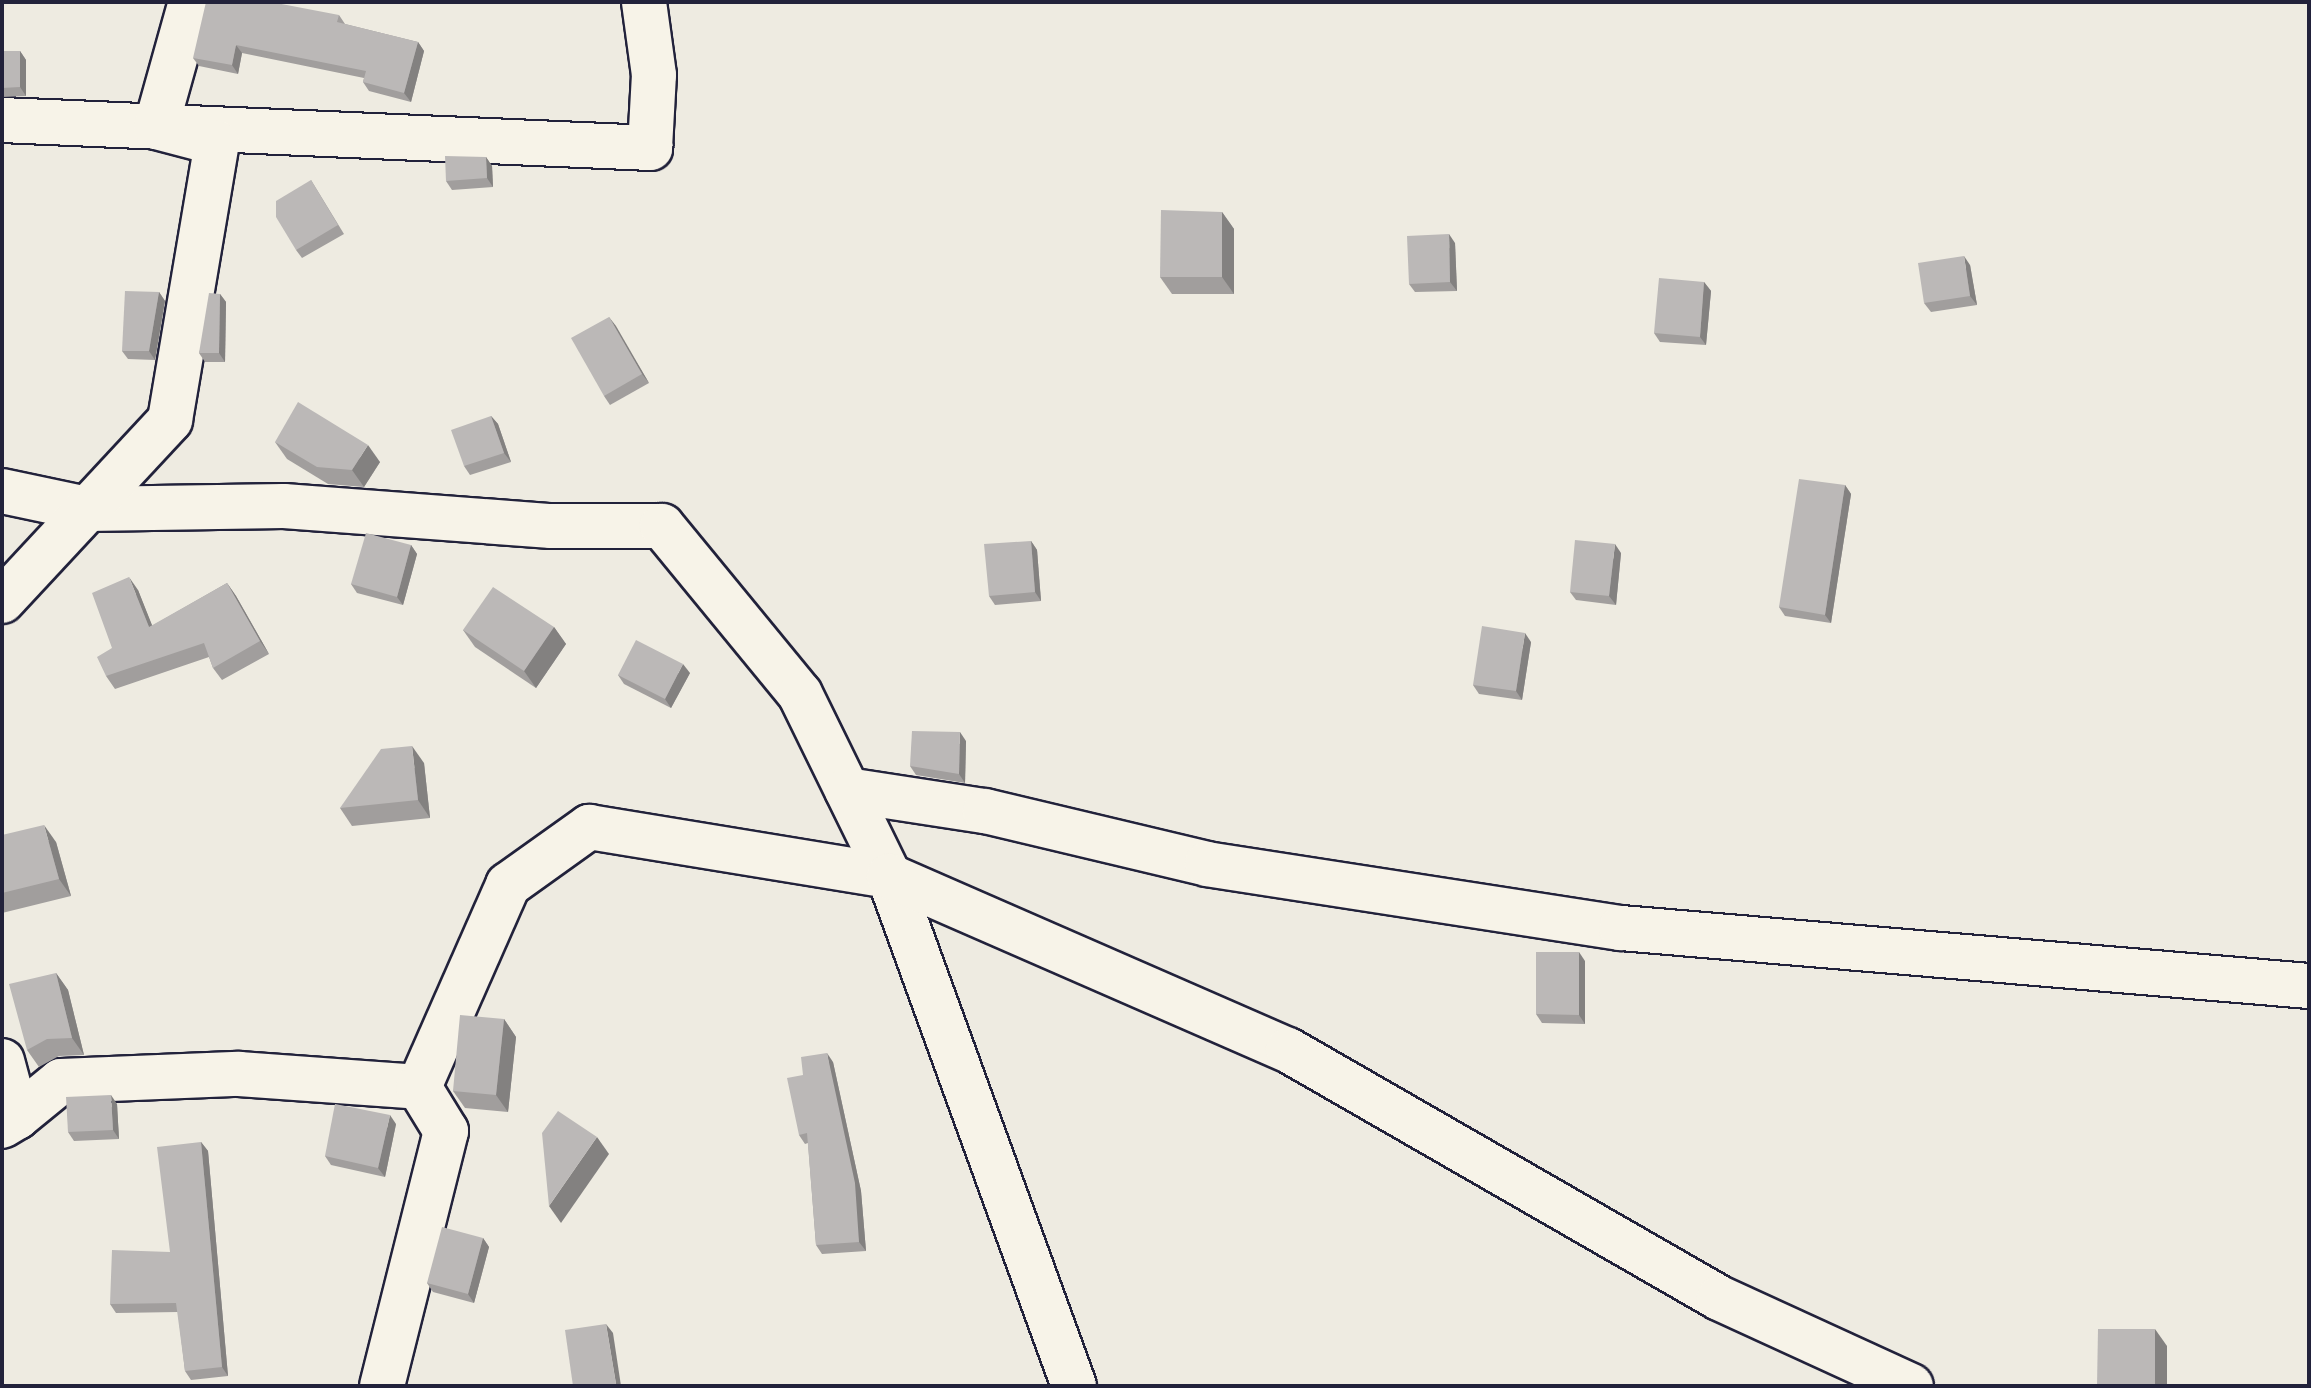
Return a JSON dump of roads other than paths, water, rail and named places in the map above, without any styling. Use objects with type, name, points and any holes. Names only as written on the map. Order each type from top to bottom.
[{"type":"street","points":[[156,127],[191,2]]},
{"type":"street","points":[[2,120],[650,148],[654,75],[644,2]]},
{"type":"street","points":[[2,601],[170,420],[217,143],[156,127]]},
{"type":"street","points":[[2,491],[87,509],[284,506],[551,526],[662,526],[800,694],[889,876],[1074,1386]]},
{"type":"street","points":[[847,790],[985,811],[1207,864],[1621,928],[2309,986]]},
{"type":"street","points":[[419,1087],[508,885],[589,827],[889,876],[1288,1050],[1719,1298],[1911,1386]]},
{"type":"street","points":[[2,1061],[10,1122]]},
{"type":"street","points":[[10,1122],[61,1081],[239,1074],[419,1087]]},
{"type":"street","points":[[382,1386],[446,1131],[419,1087]]}]
